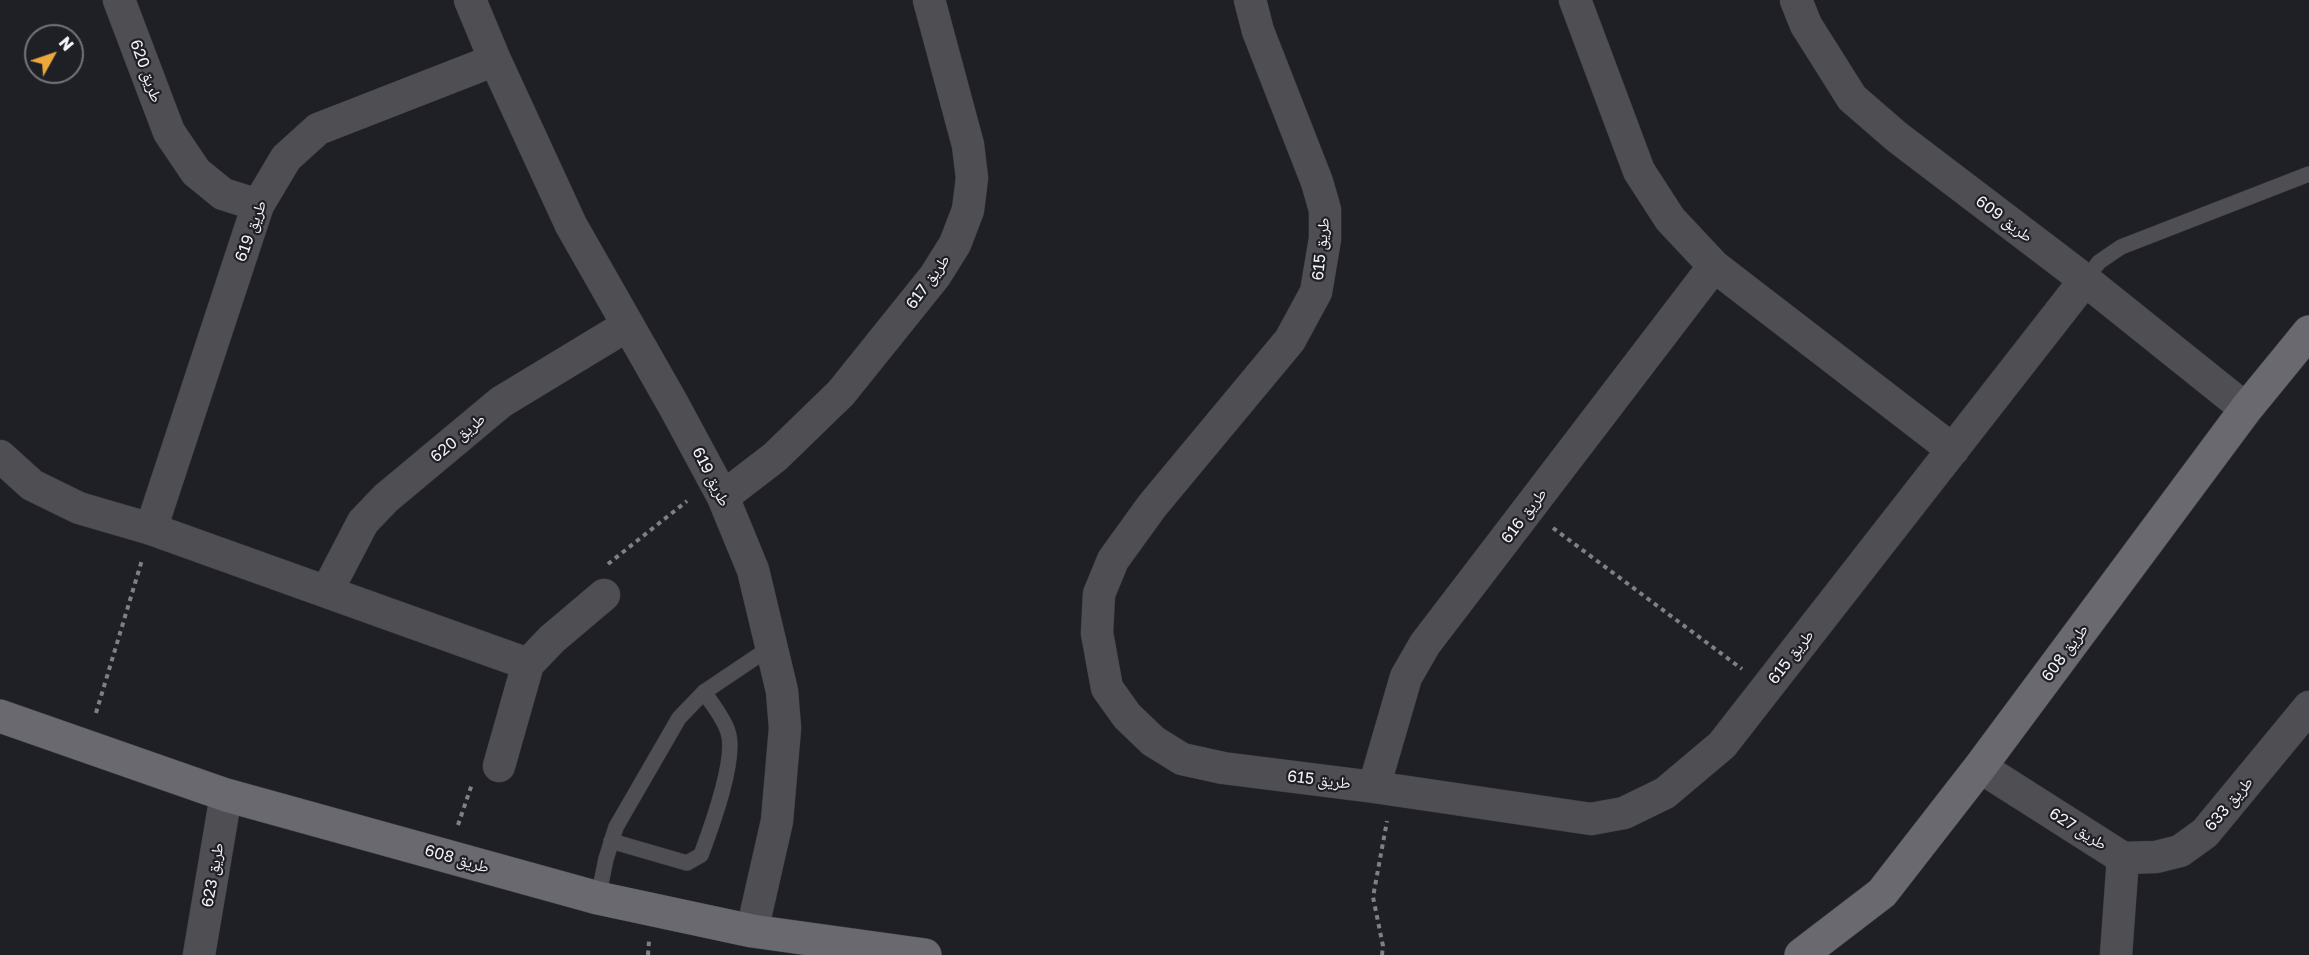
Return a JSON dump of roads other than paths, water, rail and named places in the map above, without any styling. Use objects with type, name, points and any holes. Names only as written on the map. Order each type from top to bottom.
[{"type":"street","name":"طريق 620","points":[[119,0],[168,132],[196,172],[223,194],[258,205]]},
{"type":"street","name":"طريق 619","points":[[470,0],[571,225],[723,497],[753,570],[782,691],[784,728],[777,821],[752,931]]},
{"type":"street","name":"طريق 617","points":[[723,497],[775,457],[841,393],[935,276],[955,244],[968,210],[972,178],[968,145],[929,0]]},
{"type":"street","name":"طريق 615","points":[[1250,0],[1258,31],[1317,182],[1325,210],[1325,238],[1316,292],[1290,340],[1152,506],[1113,560],[1099,594],[1097,633],[1107,688],[1127,716],[1153,741],[1182,759],[1223,768],[1591,819],[1624,813],[1665,793],[1722,745],[2085,280]]},
{"type":"street","points":[[1575,0],[1639,171],[1670,219],[1714,266],[1953,450]]},
{"type":"street","name":"طريق 609","points":[[1796,0],[1806,25],[1852,98],[1897,137],[2085,280],[2246,409]]},
{"type":"street","name":"طريق 619","points":[[152,529],[258,205],[286,158],[318,129],[495,60]]},
{"type":"street","name":"طريق 616","points":[[1383,789],[1406,678],[1425,645],[1714,266]]},
{"type":"street","name":"طريق 620","points":[[327,591],[363,522],[386,498],[501,402],[628,325]]},
{"type":"street","name":"طريق 608","points":[[1802,955],[1882,893],[1980,767],[2246,409],[2309,332]]},
{"type":"street","points":[[0,456],[32,485],[79,508],[152,529],[528,664]]},
{"type":"street","points":[[499,766],[528,664],[552,639],[604,595]]},
{"type":"street","name":"طريق 633","points":[[2123,858],[2156,857],[2180,851],[2205,833],[2309,707]]},
{"type":"street","name":"طريق 608","points":[[0,716],[226,795],[598,898],[752,931],[925,955]]},
{"type":"street","name":"طريق 627","points":[[1980,767],[2123,858],[2116,955]]},
{"type":"street","name":"طريق 623","points":[[199,955],[226,795]]},
{"type":"lane","points":[[2085,280],[2099,262],[2121,247],[2309,174]]},
{"type":"lane","points":[[598,898],[611,841],[626,808],[679,718],[704,692],[771,646]]},
{"type":"lane","points":[[611,841],[687,863],[701,855],[729,764],[731,747],[728,731],[704,692]]}]
